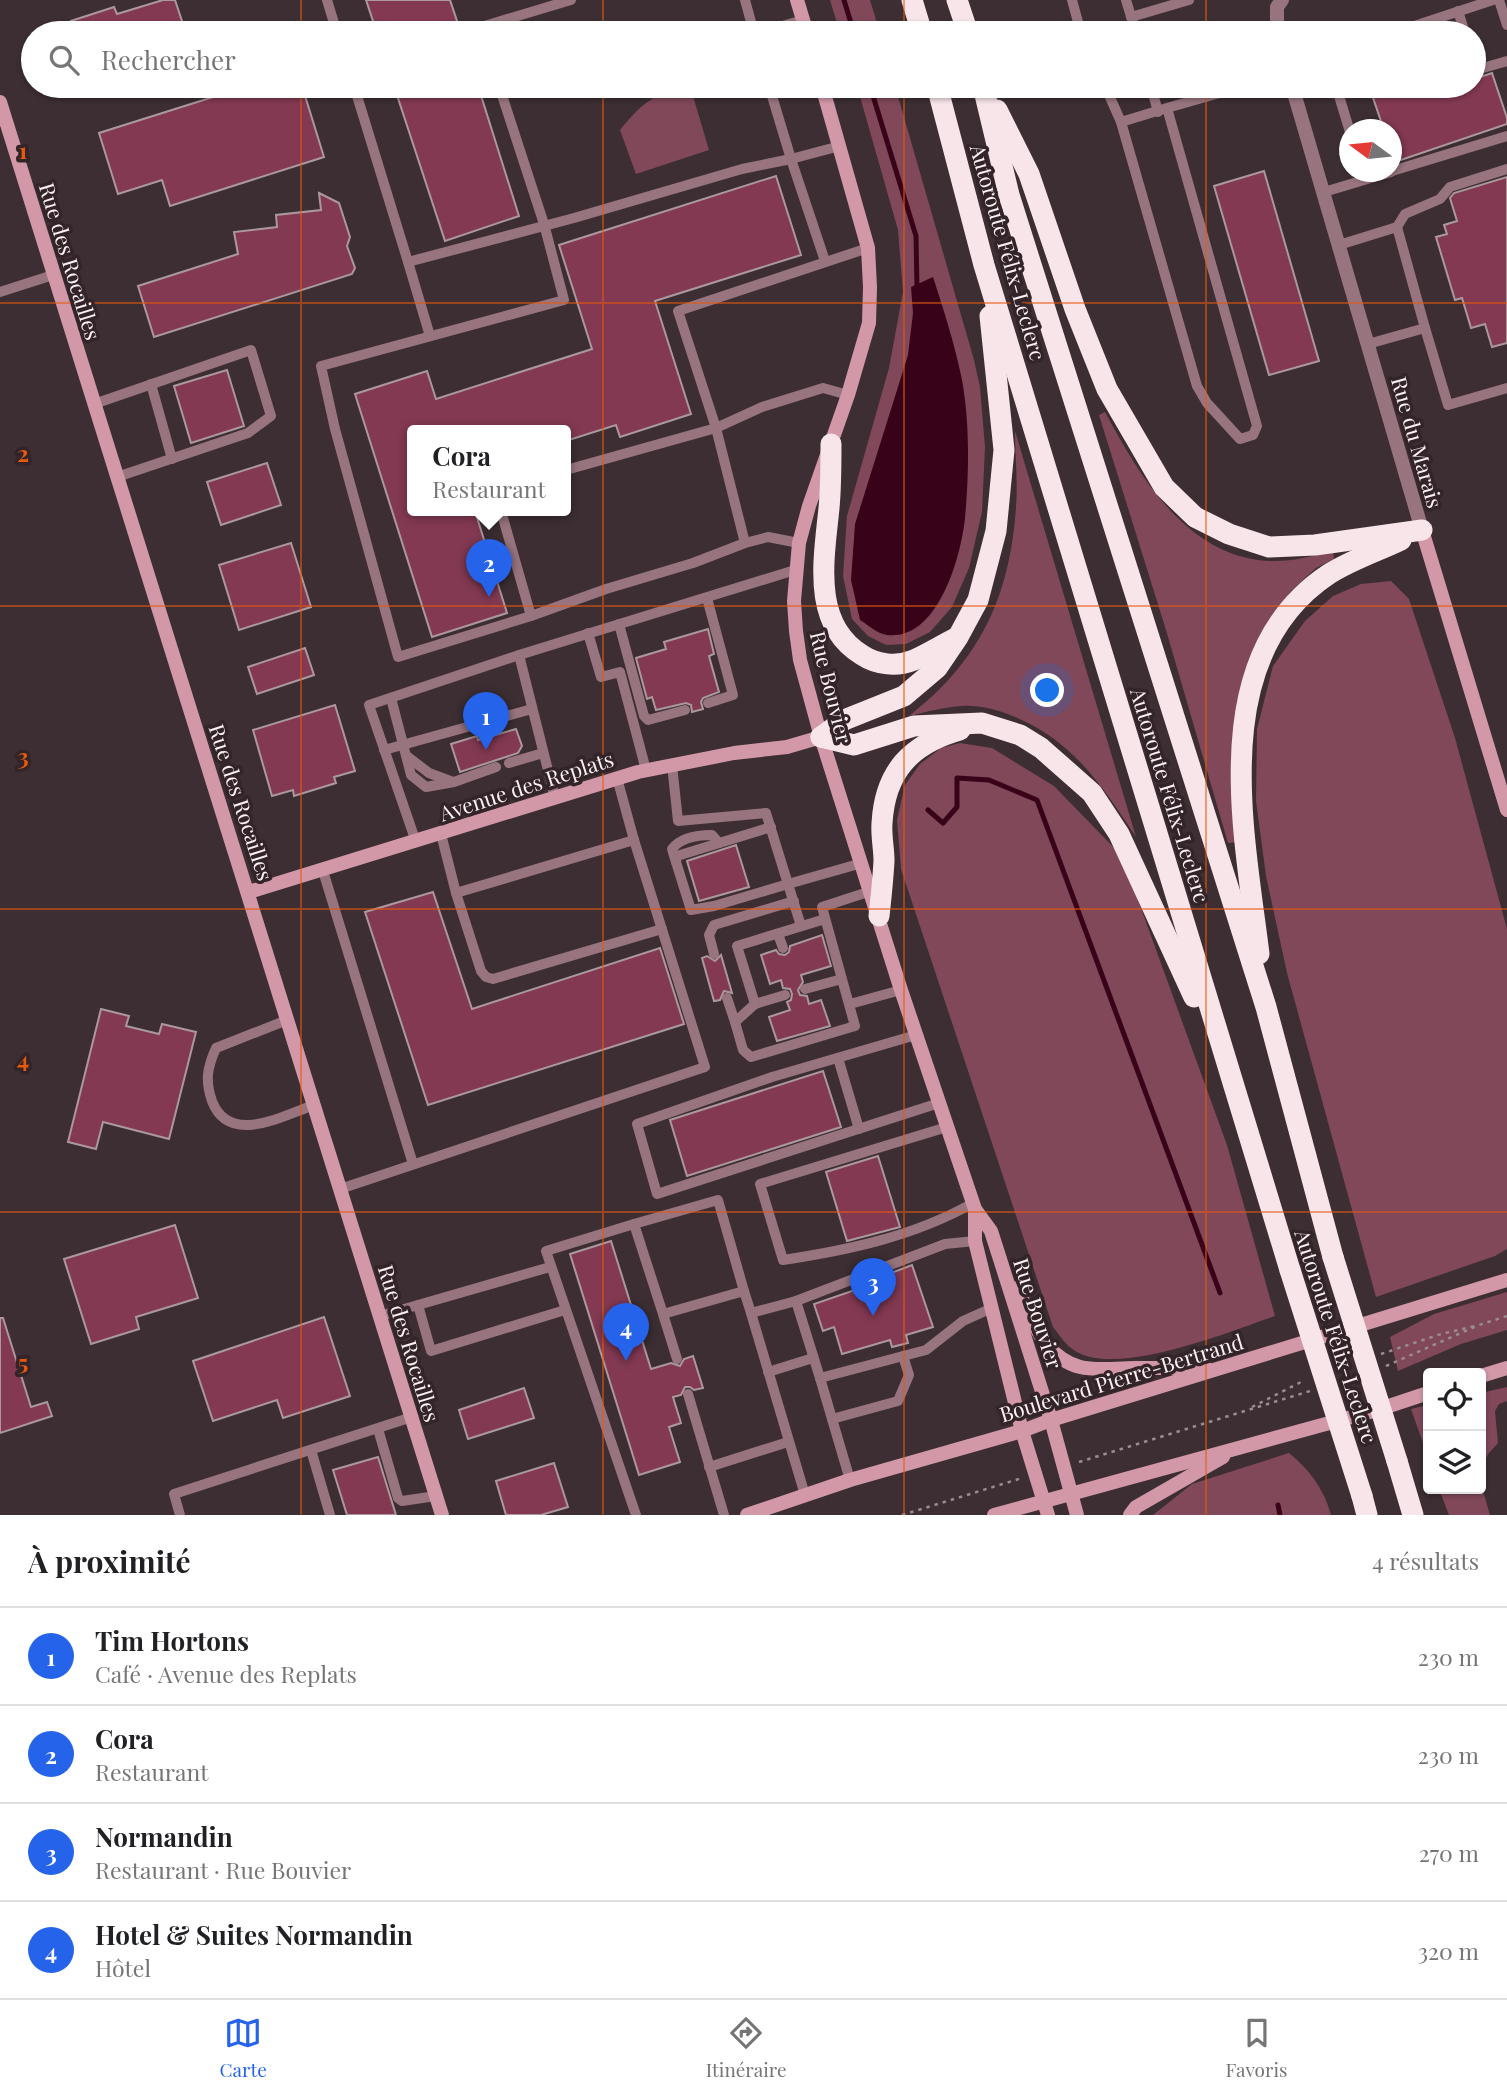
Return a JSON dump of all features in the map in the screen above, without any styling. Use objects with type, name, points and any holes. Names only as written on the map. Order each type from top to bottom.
[{"type":"highway","points":[[912,0],[918,21]]},
{"type":"highway","points":[[957,0],[964,21]]},
{"type":"highway","name":"Autoroute Félix-Leclerc","points":[[940,98],[984,265],[1235,1092],[1365,1506]]},
{"type":"highway","name":"Autoroute Félix-Leclerc","points":[[987,98],[1009,195],[1266,1007],[1334,1257],[1413,1515]]},
{"type":"highway","points":[[990,98],[1029,174],[1075,309],[1107,388],[1164,487],[1195,517],[1229,534],[1269,547],[1315,545],[1422,530]]},
{"type":"highway","points":[[821,737],[844,720],[904,695],[937,668],[978,600],[996,531],[1004,450],[984,265]]},
{"type":"highway","points":[[831,444],[823,564],[824,595],[838,633],[851,648],[869,660],[892,664],[913,661],[958,637]]},
{"type":"highway","points":[[1266,1007],[1240,800],[1241,751],[1248,700],[1257,666],[1271,635],[1297,600],[1329,573],[1422,530]]},
{"type":"highway","points":[[821,737],[853,745],[915,726],[982,723],[1020,736],[1041,748],[1092,793],[1119,834],[1172,945],[1235,1092]]},
{"type":"highway","points":[[880,916],[884,861],[882,823],[888,786],[904,760],[926,744],[947,733],[982,723]]},
{"type":"highway","points":[[1399,1469],[1422,1515]]},
{"type":"street","points":[[797,0],[803,21]]},
{"type":"street","points":[[1277,21],[1277,7],[1282,0]]},
{"type":"street","name":"Rue Bouvier","points":[[826,98],[868,248],[869,323],[799,543],[795,570],[796,631],[800,660],[821,737],[916,1035],[974,1206],[991,1231],[1051,1420],[1077,1515]]},
{"type":"street","name":"Rue du Marais","points":[[1296,98],[1507,810]]},
{"type":"street","name":"Rue des Rocailles","points":[[0,102],[442,1515]]},
{"type":"street","name":"Avenue des Replats","points":[[249,892],[646,769],[734,753],[787,747],[821,737]]},
{"type":"street","name":"Rue Bouvier","points":[[974,1206],[975,1241],[1023,1431],[1048,1515]]},
{"type":"street","points":[[999,1256],[1010,1271],[1040,1335],[1057,1355],[1070,1364],[1086,1370],[1219,1368]]},
{"type":"street","points":[[1470,1291],[1507,1269]]},
{"type":"street","name":"Boulevard Pierre-Bertrand","points":[[747,1515],[850,1480],[1023,1431],[1051,1420],[1507,1280]]},
{"type":"street","points":[[1486,1374],[1506,1368]]},
{"type":"street","points":[[994,1515],[1423,1394]]},
{"type":"street","points":[[1130,1515],[1136,1507],[1239,1448]]},
{"type":"lane","points":[[327,0],[333,21]]},
{"type":"lane","points":[[501,21],[571,0]]},
{"type":"lane","points":[[745,0],[752,21]]},
{"type":"lane","points":[[1072,0],[1078,21]]},
{"type":"lane","points":[[1126,0],[1132,21]]},
{"type":"lane","points":[[1131,17],[1189,0]]},
{"type":"lane","points":[[1428,21],[1493,0]]},
{"type":"lane","points":[[1499,0],[1507,25]]},
{"type":"lane","points":[[1458,11],[1461,21]]},
{"type":"lane","points":[[1486,68],[1507,61]]},
{"type":"lane","points":[[358,98],[430,336]]},
{"type":"lane","points":[[503,98],[544,224],[564,300],[321,366],[335,429],[398,657],[693,563],[745,542],[768,537],[799,543]]},
{"type":"lane","points":[[773,98],[825,261]]},
{"type":"lane","points":[[1110,98],[1121,122],[1197,386],[1207,403],[1240,439],[1253,435],[1257,426],[1156,98]]},
{"type":"lane","points":[[1121,122],[1203,98]]},
{"type":"lane","points":[[1339,98],[1345,119]]},
{"type":"lane","points":[[1402,168],[1507,135]]},
{"type":"lane","points":[[408,262],[742,169],[840,146]]},
{"type":"lane","points":[[1339,245],[1397,228],[1405,214],[1440,199],[1450,187],[1507,169]]},
{"type":"lane","points":[[1324,192],[1348,182]]},
{"type":"lane","points":[[1397,228],[1448,405],[1507,388]]},
{"type":"lane","points":[[745,542],[716,428],[678,310],[868,248]]},
{"type":"lane","points":[[0,292],[53,275]]},
{"type":"lane","points":[[1368,344],[1425,328]]},
{"type":"lane","points":[[94,404],[251,350],[271,416],[248,433],[117,477]]},
{"type":"lane","points":[[151,384],[173,458]]},
{"type":"lane","points":[[571,469],[716,428],[762,407],[823,388],[848,395]]},
{"type":"lane","points":[[502,516],[531,616]]},
{"type":"lane","points":[[416,842],[369,705],[588,633],[795,570]]},
{"type":"lane","points":[[707,598],[733,695],[708,703]]},
{"type":"lane","points":[[619,624],[644,716],[648,720],[655,719],[685,710]]},
{"type":"lane","points":[[588,633],[601,677],[621,672],[646,769]]},
{"type":"lane","points":[[519,655],[555,798]]},
{"type":"lane","points":[[391,698],[411,775],[426,787],[454,782],[496,767]]},
{"type":"lane","points":[[384,750],[532,709]]},
{"type":"lane","points":[[509,763],[543,753]]},
{"type":"lane","points":[[672,765],[678,821],[766,813],[801,926]]},
{"type":"lane","points":[[340,1189],[705,1067],[617,778]]},
{"type":"lane","points":[[771,827],[719,842],[712,835],[699,835],[677,842],[672,849],[691,910],[714,906],[862,863]]},
{"type":"lane","points":[[441,834],[456,893],[481,971],[486,977],[493,979],[662,929]]},
{"type":"lane","points":[[456,893],[634,840]]},
{"type":"lane","points":[[323,870],[413,1164]]},
{"type":"lane","points":[[727,998],[743,1051],[751,1057],[855,1026],[822,907],[871,891]]},
{"type":"lane","points":[[714,954],[709,934],[715,925],[794,901]]},
{"type":"lane","points":[[755,1004],[737,946],[825,919]]},
{"type":"lane","points":[[778,934],[783,948]]},
{"type":"lane","points":[[805,989],[842,979]]},
{"type":"lane","points":[[850,1004],[901,990]]},
{"type":"lane","points":[[735,1022],[755,1004],[785,995]]},
{"type":"lane","points":[[287,1020],[216,1048],[208,1067],[207,1084],[218,1115],[231,1125],[249,1126],[314,1105]]},
{"type":"lane","points":[[916,1035],[772,1077],[637,1124],[657,1194],[939,1102]]},
{"type":"lane","points":[[838,1058],[859,1129]]},
{"type":"lane","points":[[947,1127],[760,1184],[783,1260],[845,1251],[942,1220],[974,1206]]},
{"type":"lane","points":[[636,1515],[546,1251],[718,1200],[805,1495]]},
{"type":"lane","points":[[634,1224],[677,1359]]},
{"type":"lane","points":[[751,1313],[796,1301],[945,1244],[975,1241]]},
{"type":"lane","points":[[380,1316],[551,1267]]},
{"type":"lane","points":[[663,1314],[744,1291]]},
{"type":"lane","points":[[796,1301],[850,1480]]},
{"type":"lane","points":[[418,1306],[431,1352],[565,1310]]},
{"type":"lane","points":[[820,1378],[926,1350],[963,1321],[992,1308]]},
{"type":"lane","points":[[832,1419],[898,1401],[909,1375],[903,1356]]},
{"type":"lane","points":[[768,1372],[814,1358]]},
{"type":"lane","points":[[688,1394],[724,1515]]},
{"type":"lane","points":[[180,1515],[174,1494],[412,1417]]},
{"type":"lane","points":[[378,1429],[398,1498],[402,1501],[436,1496]]},
{"type":"lane","points":[[709,1467],[788,1441]]},
{"type":"lane","points":[[311,1450],[330,1515]]},
{"type":"path","points":[[1479,1325],[1507,1316]]},
{"type":"path","points":[[1079,1462],[1249,1409]]},
{"type":"path","points":[[902,1515],[1027,1477]]},
{"type":"shaded area","points":[[830,0],[870,0],[876,21],[836,21]]},
{"type":"shaded area","points":[[654,98],[694,98],[709,150],[636,174],[620,130]]},
{"type":"shaded area","points":[[860,98],[898,98],[974,360],[980,387],[985,447],[982,512],[969,568],[952,607],[930,632],[906,644],[886,645],[868,636],[852,619],[843,576],[847,516],[889,368],[903,292],[898,230]]},
{"type":"shaded area","points":[[933,277],[956,354],[965,397],[968,449],[963,534],[952,574],[933,611],[920,625],[905,633],[887,635],[860,620],[851,580],[855,524],[908,355],[913,313],[911,287]]},
{"type":"shaded area","points":[[1105,412],[1134,462],[1169,509],[1190,529],[1214,545],[1240,556],[1269,561],[1293,560],[1333,551],[1334,559],[1316,568],[1291,591],[1266,625],[1250,662],[1237,842],[1228,843],[1166,630],[1099,415]]},
{"type":"shaded area","points":[[1015,431],[1136,837],[1083,765],[1050,736],[1031,725],[999,711],[974,706],[949,707],[909,716],[955,673],[987,624],[998,598],[1013,539],[1017,479]]},
{"type":"shaded area","points":[[1391,581],[1409,599],[1455,738],[1507,929],[1507,1249],[1495,1256],[1376,1297],[1287,973],[1266,876],[1256,801],[1257,729],[1273,666],[1305,621],[1333,596],[1361,584]]},
{"type":"shaded area","points":[[960,743],[992,748],[1054,786],[1122,856],[1227,1145],[1275,1316],[1171,1350],[1113,1359],[1089,1357],[1071,1348],[1053,1327],[901,869],[897,820],[905,785],[920,764],[941,748]]},
{"type":"shaded area","points":[[1507,1292],[1507,1330],[1461,1344],[1398,1371],[1390,1337],[1434,1314]]},
{"type":"shaded area","points":[[1507,1387],[1507,1401],[1499,1404],[1495,1411],[1498,1443],[1486,1459],[1486,1431],[1486,1392]]},
{"type":"shaded area","points":[[1423,1406],[1423,1443],[1411,1409]]},
{"type":"shaded area","points":[[1289,1453],[1315,1480],[1331,1515],[1153,1515],[1192,1484]]},
{"type":"shaded area","points":[[1441,1494],[1484,1494],[1490,1515],[1449,1515]]},
{"type":"building","points":[[163,0],[175,0],[182,21],[71,21],[114,7],[117,14]]},
{"type":"building","points":[[366,0],[450,0],[457,21],[373,21]]},
{"type":"building","points":[[1492,73],[1507,124],[1402,160],[1402,119],[1380,119],[1373,98],[1486,98],[1486,75]]},
{"type":"building","points":[[210,98],[306,98],[324,157],[170,206],[162,180],[118,194],[99,133]]},
{"type":"building","points":[[398,98],[482,98],[519,216],[445,241]]},
{"type":"building","points":[[1264,171],[1319,361],[1269,375],[1214,186]]},
{"type":"building","points":[[776,176],[801,255],[655,301],[691,414],[620,437],[616,425],[571,439],[571,425],[407,425],[407,516],[477,516],[507,613],[432,637],[355,394],[427,371],[436,399],[592,349],[559,245]]},
{"type":"building","points":[[1507,177],[1507,343],[1492,347],[1485,324],[1471,328],[1462,298],[1455,300],[1436,237],[1447,234],[1444,225],[1457,221],[1450,198],[1454,193]]},
{"type":"building","points":[[319,193],[339,203],[350,237],[347,246],[355,268],[352,274],[154,337],[138,286],[238,254],[234,232],[277,227],[276,215],[321,210]]},
{"type":"building","points":[[227,370],[244,426],[191,443],[174,386]]},
{"type":"building","points":[[267,463],[281,505],[221,525],[207,482]]},
{"type":"building","points":[[291,543],[311,607],[239,630],[219,565]]},
{"type":"building","points":[[708,629],[714,654],[709,656],[719,692],[703,698],[703,709],[692,712],[691,705],[686,703],[656,710],[652,697],[647,699],[636,658],[666,649],[664,642]]},
{"type":"building","points":[[305,648],[314,675],[257,694],[248,667]]},
{"type":"building","points":[[335,705],[355,771],[334,777],[336,783],[294,796],[293,790],[272,796],[253,730]]},
{"type":"building","points":[[516,729],[522,746],[518,753],[460,772],[451,744],[477,736],[478,740]]},
{"type":"building","points":[[736,845],[749,887],[699,901],[687,861]]},
{"type":"building","points":[[433,892],[472,1009],[660,948],[684,1024],[428,1105],[365,912]]},
{"type":"building","points":[[822,935],[831,966],[801,975],[803,982],[798,990],[800,995],[807,996],[809,1004],[821,1000],[830,1026],[777,1041],[769,1017],[790,1010],[787,1002],[791,1000],[792,994],[790,989],[783,988],[781,980],[770,984],[761,955],[776,950],[785,955],[790,946]]},
{"type":"building","points":[[721,955],[732,993],[724,991],[720,1000],[714,1001],[702,958],[707,956],[715,961]]},
{"type":"building","points":[[101,1009],[129,1016],[126,1026],[159,1034],[162,1024],[196,1032],[169,1139],[103,1122],[96,1149],[68,1142]]},
{"type":"building","points":[[823,1071],[841,1127],[687,1176],[670,1120]]},
{"type":"building","points":[[878,1156],[900,1227],[847,1241],[826,1172]]},
{"type":"building","points":[[175,1225],[198,1298],[136,1317],[139,1329],[91,1344],[64,1259]]},
{"type":"building","points":[[611,1241],[651,1369],[671,1363],[680,1366],[684,1359],[693,1356],[703,1388],[694,1390],[685,1387],[681,1395],[673,1397],[681,1423],[669,1427],[680,1462],[639,1475],[570,1254]]},
{"type":"building","points":[[912,1265],[933,1327],[906,1335],[908,1343],[892,1347],[890,1340],[842,1354],[834,1327],[823,1331],[814,1304],[887,1279],[886,1275]]},
{"type":"building","points":[[324,1317],[350,1396],[283,1418],[277,1400],[213,1421],[193,1361]]},
{"type":"building","points":[[0,1318],[3,1318],[31,1407],[47,1402],[52,1416],[0,1433]]},
{"type":"building","points":[[524,1388],[534,1418],[468,1439],[459,1410]]},
{"type":"building","points":[[378,1457],[396,1515],[347,1515],[333,1470]]},
{"type":"building","points":[[554,1463],[568,1507],[541,1515],[506,1515],[496,1481]]},
{"type":"waterway","points":[[844,0],[850,21]]},
{"type":"waterway","points":[[874,98],[916,236],[917,289]]},
{"type":"waterway","points":[[928,810],[943,823],[957,807],[957,778],[989,780],[1037,800],[1220,1293]]},
{"type":"waterway","points":[[1278,1505],[1280,1515]]},
{"type":"place","name":"Cora","points":[[489,597]]},
{"type":"place","name":"Tim Hortons","points":[[486,750]]},
{"type":"place","name":"Normandin","points":[[873,1316]]},
{"type":"place","name":"Hotel & Suites Normandin","points":[[626,1361]]}]
